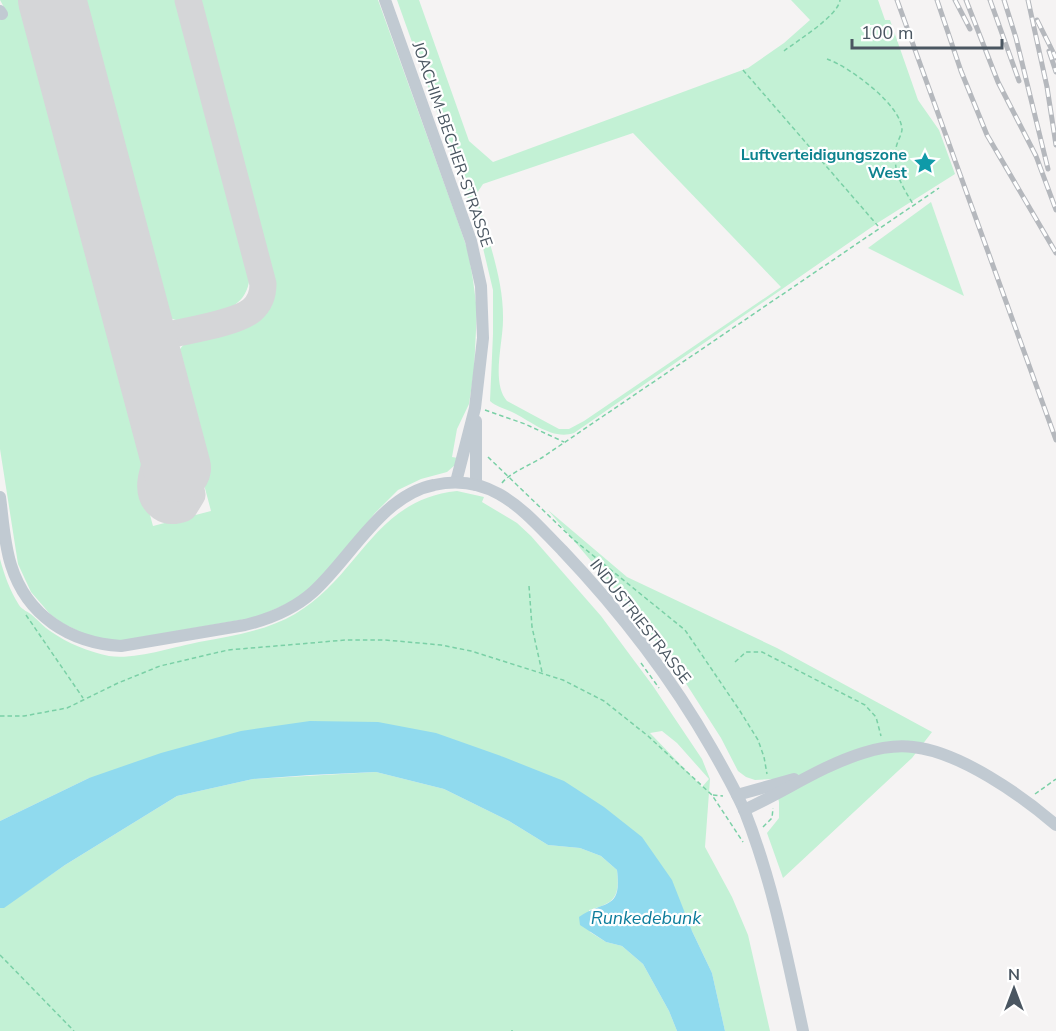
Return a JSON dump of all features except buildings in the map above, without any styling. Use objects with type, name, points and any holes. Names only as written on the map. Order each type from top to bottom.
[{"type":"street","name":"JOACHIM-BECHER-STRASSE","points":[[385,0],[462,215],[481,286],[483,338],[475,408],[476,485]]},
{"type":"street","name":"JOACHIM-BECHER-STRASSE","points":[[456,482],[475,408]]},
{"type":"street","name":"INDUSTRIESTRASSE","points":[[0,496],[11,566],[31,602],[44,617],[77,638],[97,644],[121,646],[245,625],[280,613],[312,594],[373,525],[403,499],[419,489],[456,482],[476,485],[514,504],[532,519],[599,590],[668,679],[687,708],[730,796],[744,810],[745,832],[770,882],[804,1031]]},
{"type":"street","points":[[744,810],[770,792],[862,753],[882,748],[912,747],[929,750],[981,773],[1027,800],[1056,825]]},
{"type":"street","points":[[730,796],[770,792]]},
{"type":"path","points":[[784,51],[830,16],[838,8],[840,0]]},
{"type":"path","points":[[827,59],[842,64],[880,93],[899,119],[902,130],[895,160],[898,178],[913,205]]},
{"type":"path","points":[[743,70],[879,227]]},
{"type":"path","points":[[507,477],[526,469],[939,188]]},
{"type":"path","points":[[475,408],[525,424],[565,442]]},
{"type":"path","points":[[490,461],[574,540],[686,630],[758,740],[764,757],[773,811],[772,818],[766,825],[745,832]]},
{"type":"path","points":[[529,586],[532,627],[542,672]]},
{"type":"path","points":[[27,616],[83,699]]},
{"type":"path","points":[[0,716],[24,716],[67,708],[160,666],[261,646],[335,640],[385,640],[441,645],[471,651],[542,672],[604,701],[648,736],[712,795],[717,805],[745,832],[746,846]]},
{"type":"path","points":[[735,662],[747,652],[762,652],[865,705],[876,717],[882,748]]},
{"type":"path","points":[[639,660],[660,688]]},
{"type":"path","points":[[1027,800],[1056,779]]},
{"type":"path","points":[[722,790],[730,796]]},
{"type":"path","points":[[0,955],[74,1031]]},
{"type":"green space","points":[[0,0],[28,0],[149,456],[141,482],[153,526],[211,511],[175,375],[178,353],[190,340],[246,324],[261,313],[269,294],[266,262],[197,0],[378,0],[468,251],[477,310],[474,371],[469,404],[457,429],[452,457],[458,458],[455,465],[447,472],[421,479],[398,490],[375,513],[331,568],[291,602],[257,617],[119,641],[90,637],[62,623],[50,614],[31,592],[18,564],[0,449],[0,16],[6,11]]},
{"type":"green space","points":[[76,0],[179,0],[249,265],[248,286],[245,294],[226,310],[187,321],[169,318],[158,310]]},
{"type":"green space","points":[[397,0],[419,0],[469,141],[493,162],[748,68],[784,43],[810,20],[791,0],[878,0],[885,20],[890,20],[918,100],[939,130],[955,174],[879,222],[574,433],[566,435],[544,430],[490,401],[493,290],[478,227]],"holes":[[[633,133],[781,287],[584,421],[569,429],[559,429],[507,401],[502,393],[499,374],[502,304],[497,272],[477,193],[483,184]]]},
{"type":"green space","points":[[931,202],[964,296],[868,248]]},
{"type":"green space","points":[[457,491],[484,497],[482,502],[517,523],[531,536],[601,616],[653,686],[702,759],[710,779],[705,847],[732,897],[748,935],[770,1031],[725,1031],[712,973],[692,931],[501,756],[89,778],[0,821],[0,559],[19,605],[50,631],[71,643],[101,654],[119,657],[142,655],[248,632],[272,625],[295,614],[336,580],[386,524],[405,509],[429,497]],"holes":[[[662,731],[677,743],[709,779],[702,787],[650,733]]]},
{"type":"green space","points":[[548,510],[627,577],[777,648],[932,732],[912,758],[783,878],[767,833],[779,818],[779,802],[773,779],[755,780],[738,771],[721,738],[678,671],[624,600]]},
{"type":"green space","points":[[376,772],[444,789],[509,821],[548,845],[580,848],[601,856],[617,870],[618,887],[614,898],[605,905],[589,910],[590,932],[606,942],[622,946],[643,964],[669,1011],[677,1031],[0,1031],[0,908],[177,796],[253,779]]},
{"type":"water","name":"Runkedebunk","points":[[310,721],[378,722],[436,733],[564,781],[604,807],[642,837],[672,880],[712,973],[725,1031],[677,1031],[669,1011],[643,964],[622,946],[606,942],[580,925],[579,917],[610,902],[617,892],[617,870],[601,856],[580,848],[548,845],[509,821],[444,789],[376,772],[253,779],[177,796],[65,865],[4,908],[0,908],[0,821],[89,778],[161,753],[241,731]]},
{"type":"taxiway","points":[[136,312],[149,328],[157,333],[169,335],[245,315],[257,304],[262,291],[263,284],[188,0]]},
{"type":"taxiway","points":[[158,399],[152,372],[152,356],[155,349],[169,335]]},
{"type":"taxiway","points":[[166,428],[151,480],[154,499],[164,509],[184,508],[192,495],[190,484],[177,468]]},
{"type":"runway","points":[[52,0],[177,468]]},
{"type":"railway","points":[[897,0],[1056,440]]},
{"type":"railway","points":[[937,0],[961,71],[987,135],[1056,253]]},
{"type":"railway","points":[[955,0],[970,29]]},
{"type":"railway","points":[[966,0],[998,82],[1036,156],[1056,210]]},
{"type":"railway","points":[[990,0],[1019,81]]},
{"type":"railway","points":[[1004,0],[1016,38],[1048,169]]},
{"type":"railway","points":[[1028,0],[1047,87],[1056,145]]},
{"type":"railway","points":[[1037,20],[1056,58]]},
{"type":"railway","points":[[1049,51],[1056,72]]},
{"type":"place","name":"Luftverteidigungszone West","points":[[925,163]]}]
